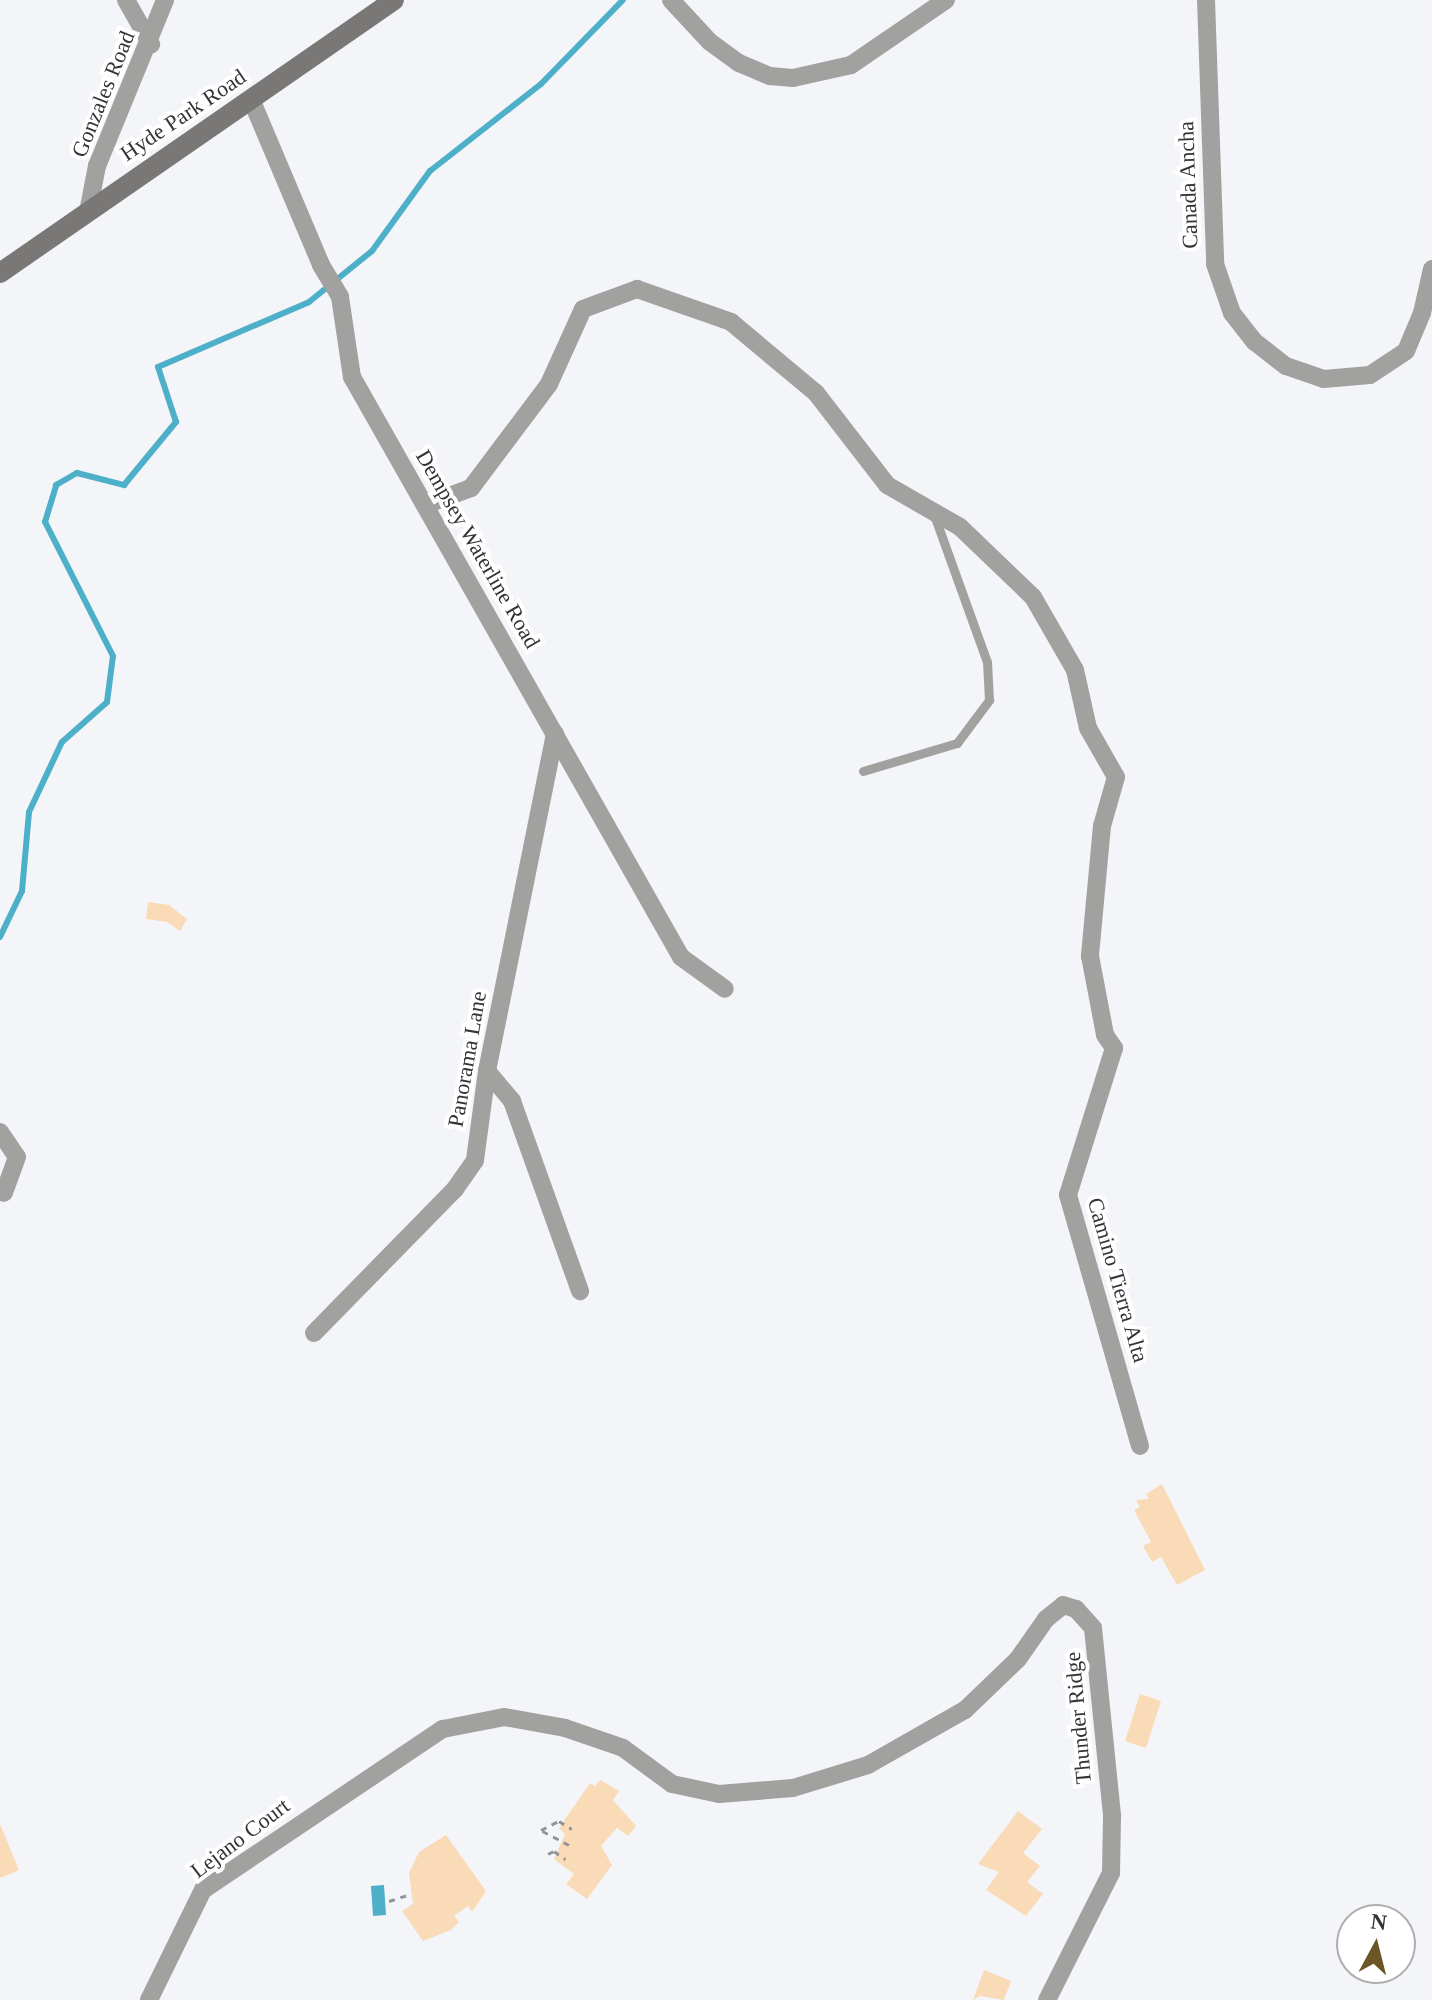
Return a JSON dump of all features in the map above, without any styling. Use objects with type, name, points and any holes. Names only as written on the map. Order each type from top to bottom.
[{"type":"main road","name":"Hyde Park Road","points":[[0,273],[89,207],[394,0]]},
{"type":"street","points":[[126,0],[151,44]]},
{"type":"street","name":"Gonzales Road","points":[[89,207],[97,166],[151,44],[165,0]]},
{"type":"street","points":[[671,0],[701,34],[739,63],[770,76],[793,78],[851,65],[946,0]]},
{"type":"street","name":"Canada Ancha","points":[[1206,0],[1215,264],[1232,313],[1255,342],[1286,366],[1324,379],[1370,375],[1406,351],[1422,313],[1432,269]]},
{"type":"street","name":"Dempsey Waterline Road","points":[[251,99],[321,265],[340,297],[352,377],[681,957],[725,989]]},
{"type":"street","name":"Camino Tierra Alta","points":[[425,505],[471,488],[549,384],[583,309],[637,289],[731,322],[816,393],[887,485],[960,527],[1033,597],[1075,670],[1088,728],[1116,777],[1102,826],[1090,956],[1105,1035],[1114,1048],[1068,1195],[1140,1446]]},
{"type":"street","name":"Panorama Lane","points":[[314,1333],[455,1189],[475,1160],[487,1071],[555,734]]},
{"type":"street","points":[[487,1071],[512,1101],[580,1291]]},
{"type":"street","points":[[0,1132],[17,1157],[4,1193]]},
{"type":"street","name":"Thunder Ridge","points":[[323,1806],[443,1729],[504,1717],[565,1728],[623,1748],[672,1784],[719,1794],[793,1788],[868,1765],[965,1710],[1018,1659],[1046,1619],[1063,1605],[1076,1609],[1093,1628],[1112,1816],[1111,1873],[1047,2000]]},
{"type":"street","name":"Lejano Court","points":[[149,2000],[203,1890],[323,1806]]},
{"type":"lane","points":[[863,771],[957,743],[989,700],[987,662],[933,512]]},
{"type":"path","points":[[569,1845],[541,1830],[559,1821],[572,1829]]},
{"type":"path","points":[[548,1854],[554,1851],[565,1859]]},
{"type":"path","points":[[389,1901],[408,1895]]},
{"type":"water","points":[[384,1885],[386,1915],[373,1916],[371,1886]]},
{"type":"building","points":[[148,902],[169,905],[187,919],[180,931],[167,922],[146,919]]},
{"type":"building","points":[[1162,1484],[1205,1570],[1177,1585],[1161,1557],[1152,1562],[1143,1546],[1151,1542],[1134,1510],[1140,1507],[1136,1500],[1149,1499],[1146,1494]]},
{"type":"building","points":[[1140,1694],[1161,1701],[1146,1748],[1125,1741]]},
{"type":"building","points":[[600,1780],[619,1791],[613,1800],[636,1826],[628,1836],[617,1828],[601,1846],[612,1865],[587,1899],[566,1884],[574,1874],[554,1859],[565,1834],[559,1828],[590,1783],[595,1786]]},
{"type":"building","points":[[1018,1811],[1042,1829],[1023,1853],[1040,1866],[1027,1882],[1043,1894],[1026,1916],[986,1890],[999,1872],[978,1864]]},
{"type":"building","points":[[0,1824],[19,1870],[0,1878]]},
{"type":"building","points":[[446,1835],[486,1891],[472,1912],[468,1906],[454,1916],[459,1922],[451,1930],[423,1941],[402,1911],[413,1904],[409,1873],[419,1852]]},
{"type":"building","points":[[984,1970],[1011,1981],[1004,2000],[980,1996],[973,2000]]},
{"type":"waterway","points":[[0,937],[22,891],[29,812],[62,742],[107,702],[113,656],[45,522],[56,485],[77,473],[124,485],[176,422],[158,367],[309,302],[372,251],[430,171],[541,84],[623,0]]}]
